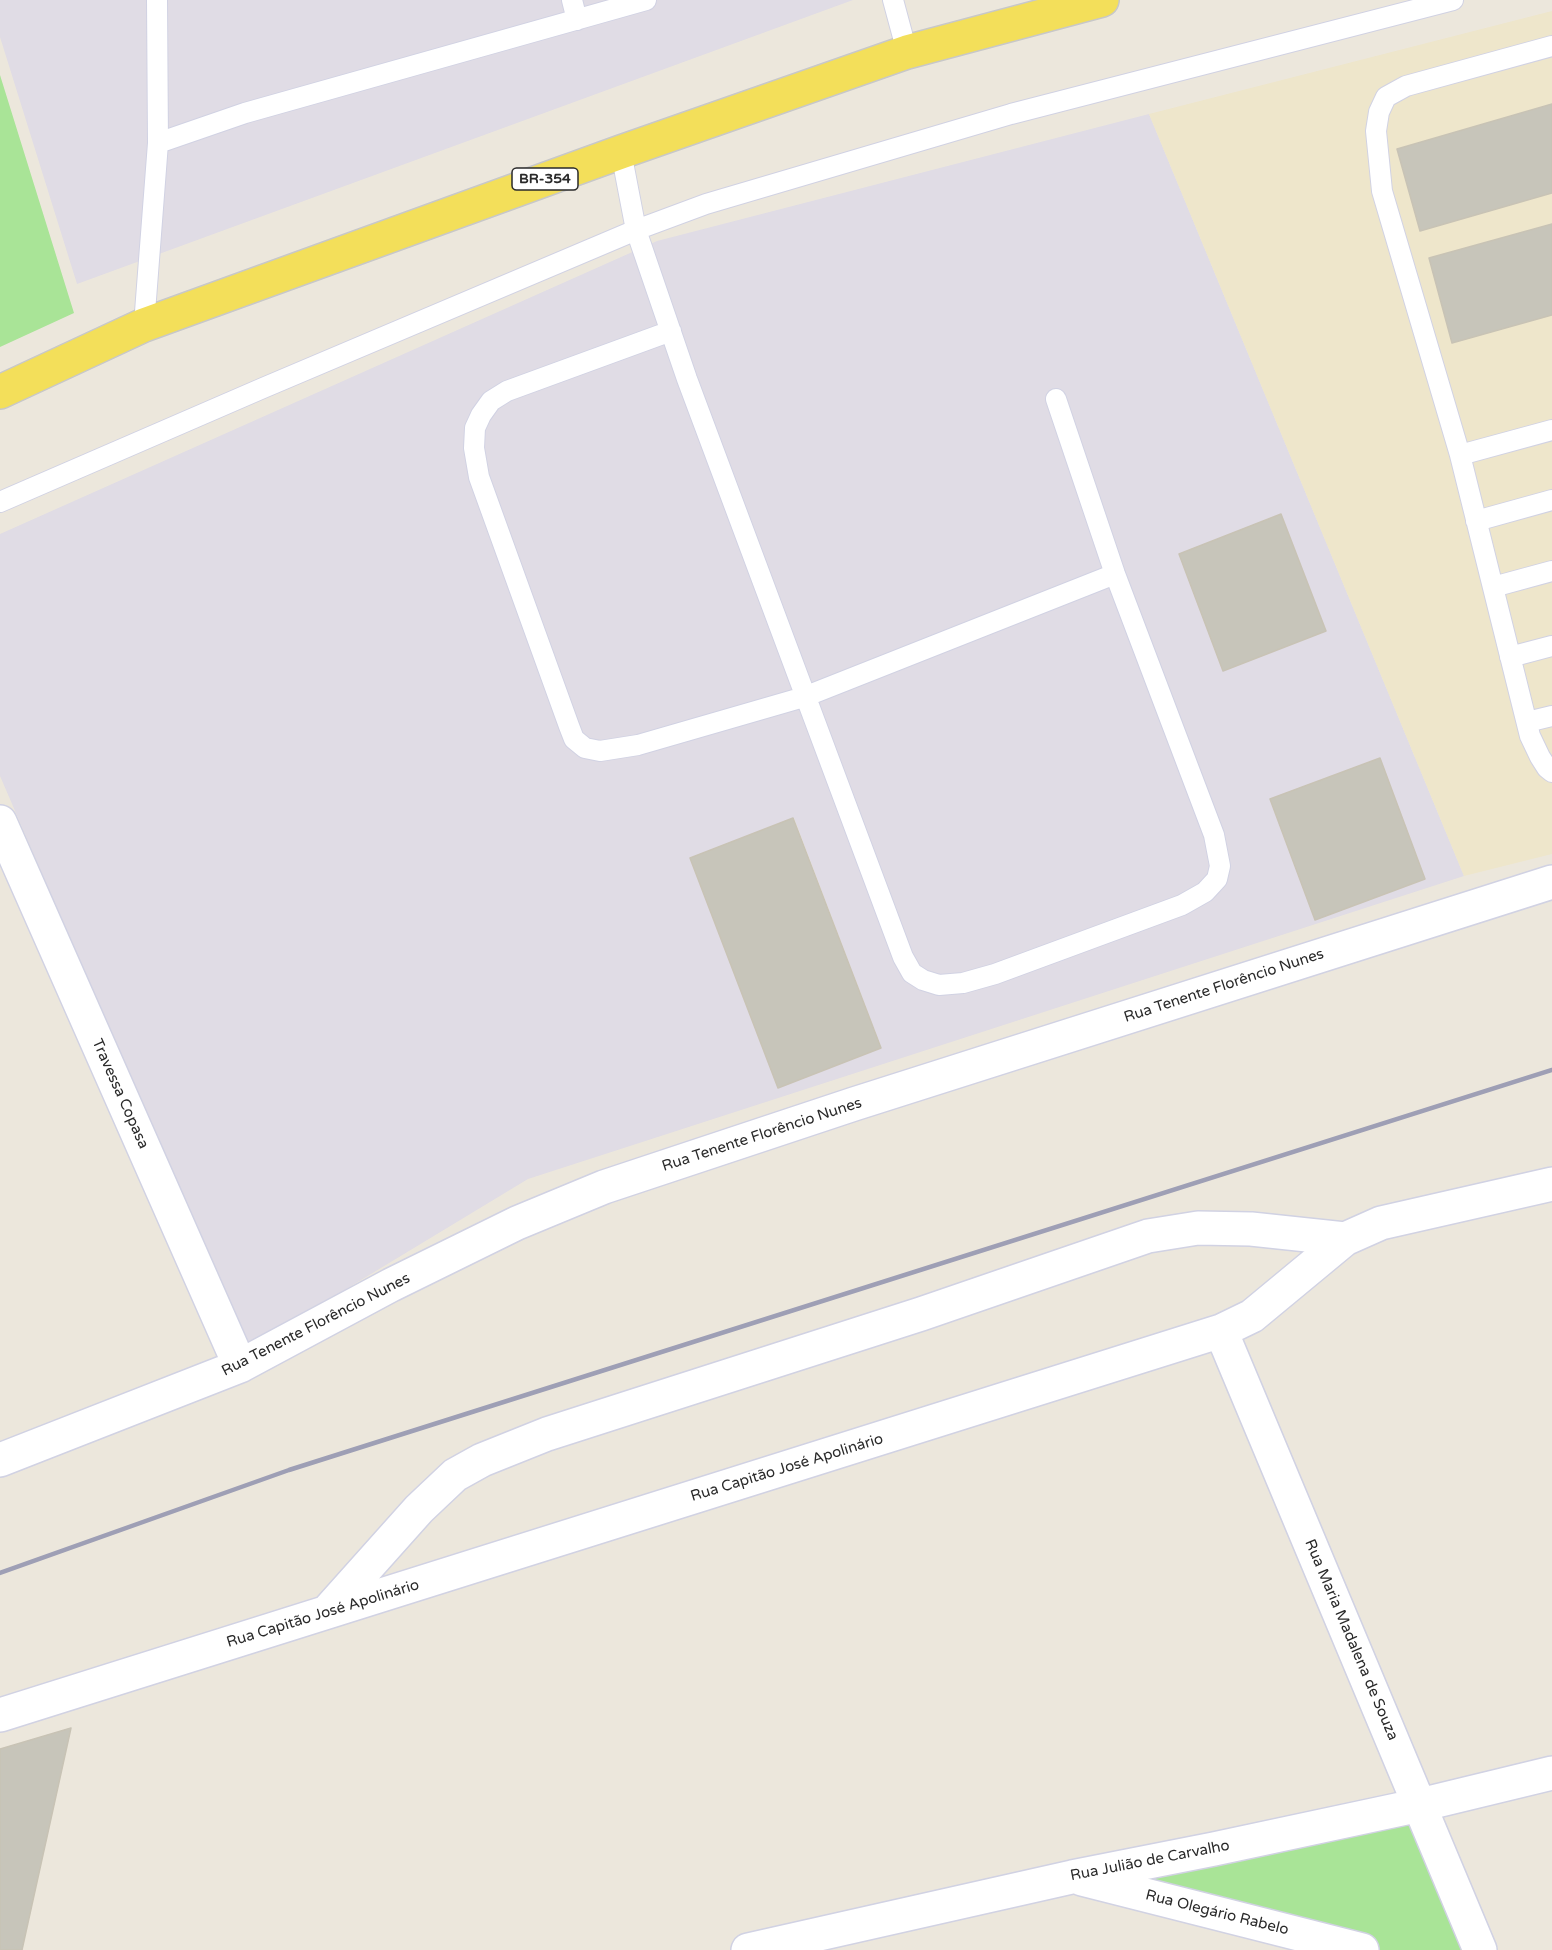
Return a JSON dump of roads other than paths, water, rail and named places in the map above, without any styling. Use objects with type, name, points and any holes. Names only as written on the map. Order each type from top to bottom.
[{"type":"main road","name":"BR-354","points":[[0,392],[144,325],[621,152],[907,52],[1102,0]]},
{"type":"street","name":"Travessa Copasa","points":[[0,822],[240,1366]]},
{"type":"street","name":"Rua Tenente Florêncio Nunes","points":[[0,1460],[240,1366],[391,1285],[517,1223],[604,1187],[854,1104],[1552,882]]},
{"type":"street","name":"Rua Capitão José Apolinário","points":[[0,1715],[1221,1331],[1252,1316],[1344,1239],[1381,1223],[1552,1184]]},
{"type":"street","points":[[327,1612],[419,1509],[455,1475],[482,1460],[547,1434],[909,1318],[1148,1236],[1198,1228],[1251,1228],[1344,1239]]},
{"type":"street","name":"Rua Maria Madalena de Souza","points":[[1221,1331],[1480,1950]]},
{"type":"street","name":"Rua Julião de Carvalho","points":[[748,1950],[1072,1876],[1214,1849],[1420,1805],[1552,1773]]},
{"type":"street","name":"Rua Olegário Rabelo","points":[[1072,1876],[1362,1950]]},
{"type":"lane","points":[[144,325],[158,143],[157,0]]},
{"type":"lane","points":[[572,0],[577,20]]},
{"type":"lane","points":[[158,143],[245,113],[646,0]]},
{"type":"lane","points":[[893,0],[907,52]]},
{"type":"lane","points":[[0,502],[636,230],[705,204],[1011,114],[1453,0]]},
{"type":"lane","points":[[1552,46],[1406,86],[1386,97],[1379,112],[1376,131],[1382,191],[1460,455],[1530,736],[1540,757],[1552,772]]},
{"type":"lane","points":[[621,152],[636,230],[671,331],[804,697],[903,957],[912,973],[923,980],[939,985],[963,983],[995,974],[1182,905],[1205,892],[1217,879],[1220,866],[1220,856],[1214,835],[1115,574],[1056,399]]},
{"type":"lane","points":[[671,331],[507,391],[491,401],[475,428],[474,448],[479,477],[568,726],[574,739],[585,748],[600,751],[618,750],[804,697],[1115,574]]},
{"type":"lane","points":[[1460,455],[1552,429]]},
{"type":"lane","points":[[1476,521],[1552,500]]},
{"type":"lane","points":[[1493,587],[1552,571]]},
{"type":"lane","points":[[1510,657],[1552,646]]},
{"type":"lane","points":[[1527,723],[1552,716]]},
{"type":"railway","points":[[0,1573],[289,1470],[1552,1070]]}]
